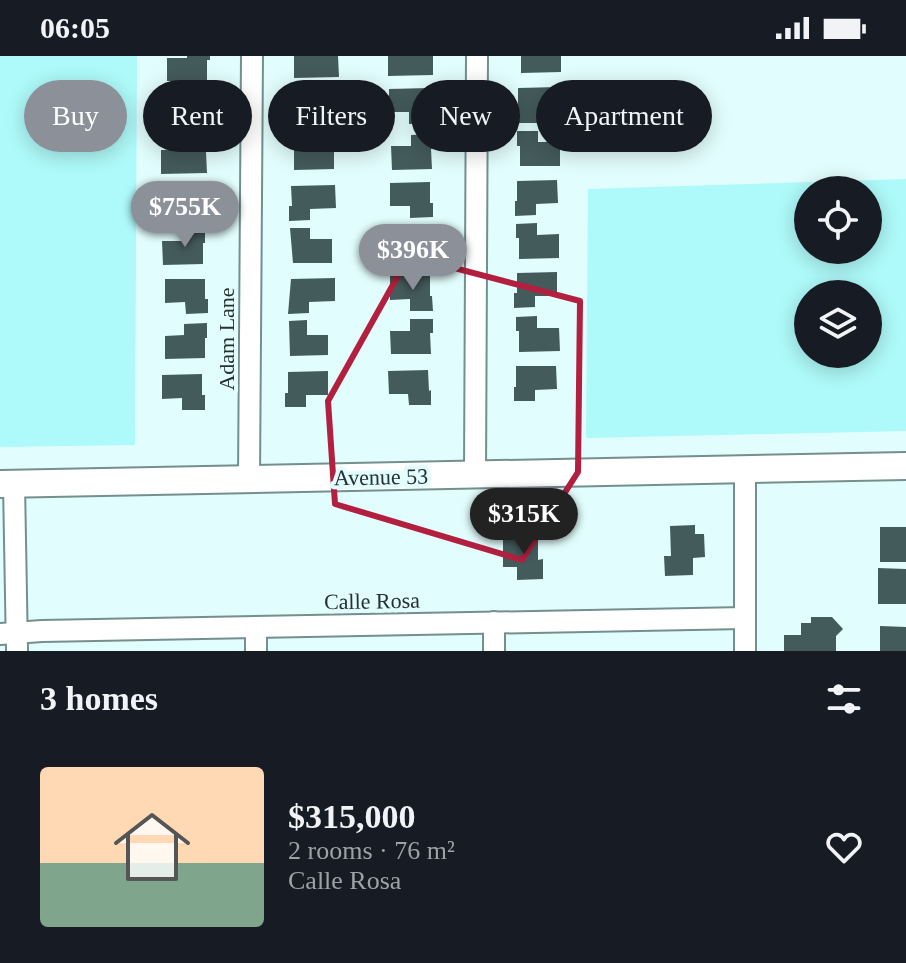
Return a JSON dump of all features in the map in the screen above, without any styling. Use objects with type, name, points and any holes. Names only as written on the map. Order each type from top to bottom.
[{"type":"street","name":"Adam Lane","points":[[249,479],[252,56]]},
{"type":"street","points":[[475,475],[477,56]]},
{"type":"street","name":"Avenue 53","points":[[7,484],[906,466]]},
{"type":"street","points":[[745,469],[745,651]]},
{"type":"street","points":[[7,484],[11,639]]},
{"type":"street","name":"Calle Rosa","points":[[11,639],[256,627],[745,618]]},
{"type":"street","points":[[494,622],[494,651]]},
{"type":"street","points":[[256,627],[256,651]]},
{"type":"highlighted area","points":[[409,256],[580,301],[578,472],[522,560],[335,504],[328,401]]},
{"type":"shaded area","points":[[0,56],[137,56],[135,445],[0,447]]},
{"type":"shaded area","points":[[906,179],[906,431],[586,438],[588,189],[794,183],[794,264],[882,264],[882,180]]},
{"type":"building","points":[[210,56],[207,60],[207,80],[167,80],[167,58]]},
{"type":"building","points":[[294,56],[338,56],[339,77],[294,78]]},
{"type":"building","points":[[388,56],[433,56],[433,75],[388,76]]},
{"type":"building","points":[[521,56],[561,56],[561,72],[521,73]]},
{"type":"building","points":[[411,88],[411,124],[409,112],[395,112],[395,89]]},
{"type":"building","points":[[520,88],[536,88],[536,123],[520,123]]},
{"type":"building","points":[[520,131],[536,131],[536,152],[560,152],[560,166],[520,166]]},
{"type":"building","points":[[395,146],[411,146],[411,152],[431,152],[432,169],[392,170],[391,152],[395,152]]},
{"type":"building","points":[[161,152],[206,152],[207,173],[161,174]]},
{"type":"building","points":[[294,152],[334,152],[334,169],[294,170]]},
{"type":"building","points":[[557,180],[558,203],[536,204],[536,215],[515,216],[517,181]]},
{"type":"building","points":[[430,182],[433,217],[410,218],[410,206],[390,206],[390,183]]},
{"type":"building","points":[[204,185],[207,220],[184,221],[184,209],[164,209],[164,186]]},
{"type":"building","points":[[335,185],[336,208],[310,209],[310,220],[289,221],[291,186]]},
{"type":"building","points":[[537,223],[537,235],[559,234],[559,258],[519,259],[516,224]]},
{"type":"building","points":[[410,226],[433,226],[431,261],[391,261],[391,238],[410,238]]},
{"type":"building","points":[[290,228],[310,228],[310,239],[332,239],[332,263],[293,263]]},
{"type":"building","points":[[205,229],[203,264],[163,265],[162,241],[185,241],[185,230]]},
{"type":"building","points":[[557,272],[557,296],[535,296],[535,307],[514,308],[517,273]]},
{"type":"building","points":[[390,276],[430,276],[433,311],[410,311],[410,299],[390,300]]},
{"type":"building","points":[[335,278],[335,301],[309,302],[309,313],[288,314],[291,279]]},
{"type":"building","points":[[165,279],[205,279],[208,313],[186,314],[185,302],[165,303]]},
{"type":"building","points":[[537,316],[537,328],[559,328],[560,351],[519,352],[516,317]]},
{"type":"building","points":[[410,319],[433,319],[431,354],[391,354],[390,331],[410,331]]},
{"type":"building","points":[[307,320],[307,335],[328,335],[328,355],[290,356],[289,321]]},
{"type":"building","points":[[207,323],[205,358],[165,359],[165,336],[184,335],[184,324]]},
{"type":"building","points":[[516,366],[556,366],[557,389],[535,390],[535,401],[514,401]]},
{"type":"building","points":[[428,370],[431,405],[409,405],[408,394],[389,394],[388,371]]},
{"type":"building","points":[[328,371],[328,395],[306,395],[306,407],[285,407],[288,372]]},
{"type":"building","points":[[202,374],[205,410],[182,410],[182,398],[162,399],[162,375]]},
{"type":"building","points":[[695,525],[695,534],[704,534],[705,557],[693,558],[693,575],[665,576],[664,556],[671,556],[670,526]]},
{"type":"building","points":[[880,527],[906,527],[906,562],[880,562]]},
{"type":"building","points":[[538,529],[538,560],[543,559],[543,579],[517,580],[517,567],[503,567],[503,539],[521,539],[521,530]]},
{"type":"building","points":[[878,568],[906,569],[906,604],[878,604]]},
{"type":"building","points":[[811,617],[832,617],[843,629],[836,636],[836,651],[784,651],[784,635],[801,635],[801,623],[811,623]]},
{"type":"building","points":[[880,626],[906,627],[906,651],[880,651]]}]
